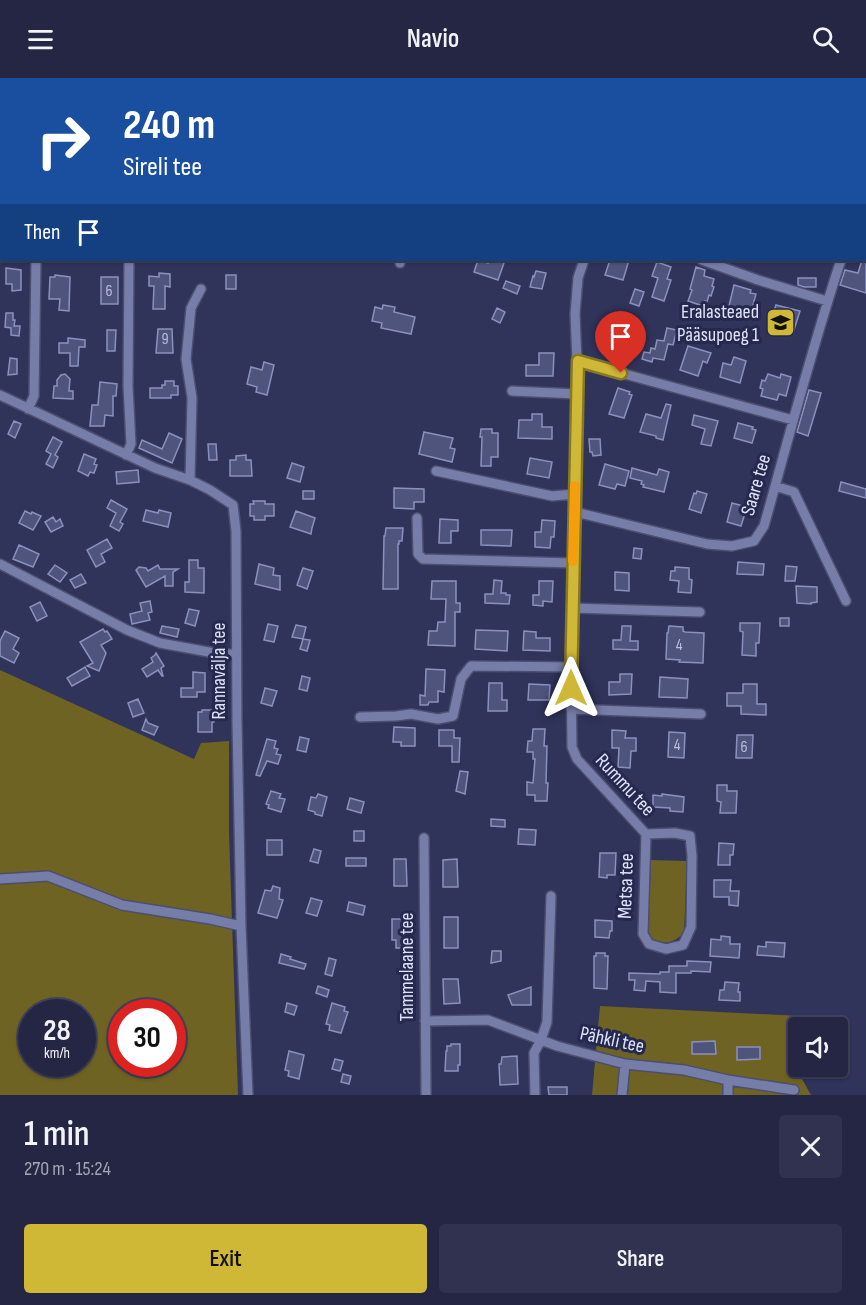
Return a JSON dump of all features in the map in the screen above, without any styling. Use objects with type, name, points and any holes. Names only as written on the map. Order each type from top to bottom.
[{"type":"street","points":[[28,409],[34,396],[36,261]]},
{"type":"street","points":[[126,454],[130,444],[129,261]]},
{"type":"street","name":"Rummu tee","points":[[584,261],[578,278],[575,315],[578,361],[571,668],[572,747],[577,759],[646,834]]},
{"type":"street","points":[[705,261],[827,302]]},
{"type":"street","name":"Saare tee","points":[[575,512],[707,544],[732,546],[754,541],[764,526],[841,261]]},
{"type":"street","points":[[190,480],[192,398],[186,359],[191,308],[201,289]]},
{"type":"street","points":[[578,361],[793,420]]},
{"type":"street","points":[[512,391],[577,394]]},
{"type":"street","name":"Rannavälja tee","points":[[0,395],[155,468],[190,480],[233,505],[236,531],[241,926],[248,1095]]},
{"type":"street","points":[[436,471],[552,496],[574,494]]},
{"type":"street","points":[[775,486],[794,492],[846,601]]},
{"type":"street","points":[[417,518],[418,554],[423,559],[573,563]]},
{"type":"street","points":[[0,564],[127,630],[160,643],[220,654],[237,654]]},
{"type":"street","points":[[572,608],[699,612]]},
{"type":"street","points":[[360,717],[396,717],[411,714],[438,719],[453,716],[461,679],[471,666],[571,668]]},
{"type":"street","points":[[571,709],[701,714]]},
{"type":"street","name":"Metsa tee","points":[[675,833],[690,836],[691,927],[683,945],[666,949],[658,947],[650,944],[643,934],[646,834],[675,833]]},
{"type":"street","name":"Tammelaane tee","points":[[424,838],[426,1095]]},
{"type":"street","points":[[0,879],[48,876],[122,905],[241,926]]},
{"type":"street","points":[[535,1095],[534,1053],[547,1022],[551,896]]},
{"type":"street","name":"Pähkli tee","points":[[425,1021],[488,1020],[557,1046],[625,1064],[684,1070],[728,1080],[794,1090]]},
{"type":"street","points":[[622,1095],[625,1064]]},
{"type":"street","points":[[728,1080],[728,1095]]},
{"type":"shaded area","points":[[0,670],[194,759],[201,743],[229,741],[229,834],[238,1095],[0,1095]]},
{"type":"shaded area","points":[[651,860],[687,861],[684,933],[668,942],[651,939],[648,929]]},
{"type":"shaded area","points":[[600,1006],[801,1016],[788,1017],[788,1077],[801,1077],[811,1095],[592,1095]]},
{"type":"building","points":[[478,261],[488,263],[489,261],[505,261],[498,280],[474,272]]},
{"type":"building","points":[[610,261],[629,261],[623,280],[605,275]]},
{"type":"building","points":[[862,261],[866,261],[866,293],[840,285],[845,270],[858,273]]},
{"type":"building","points":[[657,262],[671,267],[667,279],[671,280],[664,301],[652,297],[658,278],[652,276]]},
{"type":"building","points":[[696,267],[705,270],[704,276],[714,279],[711,296],[709,295],[703,306],[688,301]]},
{"type":"building","points":[[6,268],[21,270],[21,290],[12,291],[12,284],[6,284]]},
{"type":"building","points":[[536,271],[546,273],[542,289],[530,287]]},
{"type":"building","points":[[159,273],[170,274],[170,287],[165,286],[165,309],[153,309],[154,286],[149,286],[149,276],[159,277]]},
{"type":"building","points":[[55,275],[70,277],[69,311],[59,310],[60,299],[49,299],[50,277],[55,277]]},
{"type":"building","points":[[226,275],[236,275],[236,289],[226,289]]},
{"type":"building","points":[[101,277],[118,277],[118,304],[101,304]]},
{"type":"building","points":[[798,278],[816,278],[816,287],[798,285]]},
{"type":"building","points":[[506,281],[520,286],[517,294],[503,288]]},
{"type":"building","points":[[734,285],[751,290],[750,293],[756,294],[751,312],[729,306]]},
{"type":"building","points":[[635,289],[644,292],[639,306],[630,303]]},
{"type":"building","points":[[383,305],[395,307],[394,312],[415,317],[411,334],[381,328],[382,323],[372,321],[375,307],[382,309]]},
{"type":"building","points":[[776,305],[800,311],[793,333],[769,326]]},
{"type":"building","points":[[497,308],[505,312],[500,323],[492,319]]},
{"type":"building","points":[[6,313],[13,313],[14,326],[20,326],[19,336],[11,335],[11,328],[5,327]]},
{"type":"building","points":[[604,328],[612,330],[610,335],[627,339],[623,353],[599,346]]},
{"type":"building","points":[[667,328],[677,330],[673,345],[668,344],[664,360],[653,358],[652,362],[642,359],[644,352],[650,353],[651,348],[655,349],[657,340],[664,341]]},
{"type":"building","points":[[158,329],[172,329],[173,353],[156,353]]},
{"type":"building","points":[[107,330],[116,330],[115,351],[107,351]]},
{"type":"building","points":[[68,338],[85,340],[85,347],[79,347],[78,366],[70,366],[70,353],[59,353],[59,343],[68,343]]},
{"type":"building","points":[[688,346],[711,353],[707,363],[703,361],[698,376],[680,370]]},
{"type":"building","points":[[539,353],[554,353],[553,376],[526,376],[526,365],[539,365]]},
{"type":"building","points":[[734,357],[746,361],[740,383],[720,377],[723,363],[731,365]]},
{"type":"building","points":[[10,358],[17,359],[17,374],[8,375]]},
{"type":"building","points":[[264,362],[274,365],[267,395],[256,392],[257,387],[247,384],[251,367],[262,370]]},
{"type":"building","points":[[65,374],[70,379],[69,391],[73,391],[73,399],[53,398],[57,380]]},
{"type":"building","points":[[768,374],[780,378],[781,374],[791,377],[786,396],[779,394],[777,400],[761,396],[762,380],[765,381]]},
{"type":"building","points":[[165,381],[174,381],[174,386],[178,386],[178,395],[171,395],[171,398],[150,398],[150,388],[162,388]]},
{"type":"building","points":[[100,382],[117,384],[116,396],[113,396],[113,416],[105,415],[104,426],[90,426],[92,405],[98,405]]},
{"type":"building","points":[[618,388],[632,395],[624,418],[609,414]]},
{"type":"building","points":[[809,390],[821,393],[808,436],[797,432]]},
{"type":"building","points":[[666,404],[671,405],[663,440],[640,432],[646,414],[661,418]]},
{"type":"building","points":[[532,414],[542,414],[542,427],[552,427],[552,439],[518,438],[519,420],[532,420]]},
{"type":"building","points":[[694,415],[718,421],[711,446],[701,444],[705,429],[692,425]]},
{"type":"building","points":[[14,421],[21,424],[15,438],[8,434]]},
{"type":"building","points":[[738,423],[756,430],[752,443],[734,438]]},
{"type":"building","points":[[481,429],[492,429],[492,433],[498,433],[498,457],[491,457],[491,466],[481,466]]},
{"type":"building","points":[[424,432],[453,438],[450,448],[455,449],[452,462],[419,454]]},
{"type":"building","points":[[169,433],[182,439],[172,463],[139,448],[142,440],[162,449]]},
{"type":"building","points":[[53,437],[62,442],[55,455],[58,457],[53,468],[46,464],[51,454],[46,451]]},
{"type":"building","points":[[589,439],[600,439],[601,455],[593,456],[590,452]]},
{"type":"building","points":[[208,444],[216,444],[217,460],[209,460]]},
{"type":"building","points":[[84,454],[96,459],[94,464],[97,465],[94,473],[90,472],[88,476],[78,471]]},
{"type":"building","points":[[246,455],[246,460],[251,460],[252,476],[230,476],[230,460],[236,460],[236,456]]},
{"type":"building","points":[[530,458],[552,462],[549,478],[527,474]]},
{"type":"building","points":[[292,463],[304,467],[300,482],[287,478]]},
{"type":"building","points":[[605,464],[629,471],[625,486],[617,484],[615,489],[599,485]]},
{"type":"building","points":[[632,468],[657,475],[659,469],[669,472],[664,492],[643,487],[642,481],[630,478]]},
{"type":"building","points":[[138,470],[139,482],[117,484],[116,472]]},
{"type":"building","points":[[841,482],[866,489],[866,498],[839,491]]},
{"type":"building","points":[[394,488],[424,489],[424,502],[414,502],[414,509],[394,508]]},
{"type":"building","points":[[303,491],[314,491],[314,499],[303,499]]},
{"type":"building","points":[[697,491],[707,494],[701,513],[689,509],[694,493],[696,494]]},
{"type":"building","points":[[111,500],[127,509],[120,522],[123,524],[119,531],[110,526],[116,513],[107,508]]},
{"type":"building","points":[[253,501],[274,504],[274,516],[265,516],[265,520],[254,520],[254,516],[250,516],[250,504],[254,504]]},
{"type":"building","points":[[732,503],[747,507],[741,526],[727,522]]},
{"type":"building","points":[[146,510],[171,513],[168,527],[143,521]]},
{"type":"building","points":[[25,511],[41,516],[33,530],[19,523]]},
{"type":"building","points":[[296,511],[315,518],[311,534],[290,527]]},
{"type":"building","points":[[53,517],[56,522],[60,519],[63,526],[51,532],[45,522]]},
{"type":"building","points":[[440,519],[458,520],[458,531],[451,531],[451,543],[439,543]]},
{"type":"building","points":[[542,520],[555,521],[554,537],[551,537],[550,548],[535,547],[535,532],[541,532]]},
{"type":"building","points":[[386,528],[403,528],[402,541],[398,544],[398,589],[383,589]]},
{"type":"building","points":[[481,530],[512,530],[511,546],[481,545]]},
{"type":"building","points":[[107,539],[112,548],[101,554],[105,562],[96,567],[87,550]]},
{"type":"building","points":[[19,545],[39,554],[33,567],[13,559]]},
{"type":"building","points":[[634,548],[642,549],[641,559],[633,558]]},
{"type":"building","points":[[189,560],[198,560],[198,568],[204,568],[204,593],[185,592],[185,582],[189,582]]},
{"type":"building","points":[[738,562],[764,564],[763,575],[737,574]]},
{"type":"building","points":[[259,564],[274,568],[273,575],[280,576],[280,590],[255,584]]},
{"type":"building","points":[[55,565],[67,573],[60,582],[48,574]]},
{"type":"building","points":[[158,565],[160,569],[178,569],[173,572],[173,586],[165,586],[165,576],[146,587],[136,570],[139,567],[146,568],[148,571]]},
{"type":"building","points":[[786,566],[797,567],[795,581],[785,581]]},
{"type":"building","points":[[675,567],[689,568],[689,579],[692,580],[691,593],[678,592],[679,581],[670,580],[671,571],[675,571]]},
{"type":"building","points":[[303,568],[313,571],[307,589],[297,585]]},
{"type":"building","points":[[615,572],[629,573],[629,591],[615,590]]},
{"type":"building","points":[[81,574],[86,583],[75,588],[70,580]]},
{"type":"building","points":[[494,580],[502,581],[501,593],[510,595],[509,604],[485,603],[485,594],[493,594]]},
{"type":"building","points":[[432,581],[456,581],[456,603],[460,603],[460,612],[455,612],[455,646],[428,645],[429,631],[437,631],[438,622],[445,622],[446,599],[431,599]]},
{"type":"building","points":[[539,581],[553,581],[552,602],[543,601],[543,606],[533,605],[533,595],[539,595]]},
{"type":"building","points":[[796,586],[817,587],[817,602],[797,603]]},
{"type":"building","points":[[150,601],[152,612],[148,613],[150,620],[132,624],[130,614],[142,611],[140,603]]},
{"type":"building","points":[[40,602],[47,616],[37,621],[30,607]]},
{"type":"building","points":[[189,609],[199,611],[195,626],[185,623]]},
{"type":"building","points":[[780,618],[789,618],[789,626],[780,626]]},
{"type":"building","points":[[740,623],[760,623],[756,656],[742,655],[743,632],[740,631]]},
{"type":"building","points":[[268,624],[278,626],[274,642],[264,640]]},
{"type":"building","points":[[296,625],[306,627],[303,639],[292,637]]},
{"type":"building","points":[[162,626],[179,629],[177,637],[160,633]]},
{"type":"building","points":[[622,626],[631,626],[630,641],[638,641],[638,650],[613,649],[613,640],[621,640]]},
{"type":"building","points":[[669,626],[683,627],[685,632],[704,633],[703,663],[666,659]]},
{"type":"building","points":[[103,629],[112,639],[101,645],[106,653],[99,671],[87,666],[93,663],[80,642]]},
{"type":"building","points":[[476,630],[508,631],[507,651],[475,649]]},
{"type":"building","points":[[5,631],[19,638],[13,649],[19,653],[14,663],[0,656],[0,641]]},
{"type":"building","points":[[524,631],[536,632],[536,638],[550,638],[550,651],[523,650]]},
{"type":"building","points":[[303,639],[310,640],[307,651],[300,649]]},
{"type":"building","points":[[156,653],[164,666],[161,668],[163,676],[158,670],[147,677],[142,669],[153,662],[151,658]]},
{"type":"building","points":[[85,667],[90,676],[72,686],[67,678]]},
{"type":"building","points":[[426,669],[445,670],[444,692],[438,691],[438,702],[420,705],[420,695],[425,696]]},
{"type":"building","points":[[193,672],[205,673],[205,692],[197,692],[197,697],[181,697],[181,688],[193,688]]},
{"type":"building","points":[[620,674],[632,674],[631,694],[609,695],[609,682],[620,682]]},
{"type":"building","points":[[302,676],[310,678],[307,691],[299,689]]},
{"type":"building","points":[[660,677],[688,679],[687,698],[659,697]]},
{"type":"building","points":[[489,683],[502,683],[502,700],[507,700],[507,711],[488,711]]},
{"type":"building","points":[[529,684],[550,685],[549,700],[528,700]]},
{"type":"building","points":[[743,684],[757,684],[757,704],[766,704],[766,715],[741,714],[741,706],[727,706],[727,693],[743,693]]},
{"type":"building","points":[[265,688],[277,691],[272,706],[261,703]]},
{"type":"building","points":[[138,699],[144,713],[133,717],[128,703]]},
{"type":"building","points":[[214,710],[212,732],[198,732],[198,712]]},
{"type":"building","points":[[146,719],[148,723],[158,727],[154,735],[142,730]]},
{"type":"building","points":[[394,727],[415,728],[415,746],[401,746],[401,742],[393,742]]},
{"type":"building","points":[[533,729],[545,729],[547,801],[535,801],[535,795],[527,795],[527,782],[533,783],[535,759],[533,759],[533,752],[527,752],[528,741],[532,741]]},
{"type":"building","points":[[439,730],[454,730],[454,738],[460,738],[459,762],[452,762],[452,746],[439,746]]},
{"type":"building","points":[[612,730],[626,731],[625,738],[636,738],[636,751],[631,751],[630,768],[618,767],[619,748],[612,748]]},
{"type":"building","points":[[669,732],[685,733],[684,758],[668,757]]},
{"type":"building","points":[[737,735],[753,735],[752,758],[736,758]]},
{"type":"building","points":[[300,737],[309,739],[306,752],[297,750]]},
{"type":"building","points":[[267,739],[276,741],[274,748],[278,749],[276,754],[281,755],[278,764],[267,761],[260,776],[256,775]]},
{"type":"building","points":[[460,771],[468,772],[465,794],[456,791]]},
{"type":"building","points":[[717,785],[727,785],[727,791],[737,791],[736,813],[720,813],[721,802],[717,801]]},
{"type":"building","points":[[271,791],[281,794],[279,798],[285,799],[281,812],[268,808],[269,805],[266,804]]},
{"type":"building","points":[[318,794],[327,797],[322,816],[308,810],[311,797],[316,798]]},
{"type":"building","points":[[662,794],[684,797],[683,812],[670,811],[670,808],[653,807],[653,795],[662,796]]},
{"type":"building","points":[[350,798],[364,802],[361,813],[347,809]]},
{"type":"building","points":[[491,819],[505,820],[505,827],[491,826]]},
{"type":"building","points":[[519,829],[536,830],[535,845],[518,844]]},
{"type":"building","points":[[354,831],[364,831],[364,841],[354,841]]},
{"type":"building","points":[[267,840],[282,840],[282,855],[267,855]]},
{"type":"building","points":[[719,843],[734,844],[733,855],[730,855],[730,865],[718,865]]},
{"type":"building","points":[[314,849],[321,851],[318,863],[310,861]]},
{"type":"building","points":[[600,853],[616,853],[615,875],[607,875],[607,878],[599,877]]},
{"type":"building","points":[[346,858],[366,858],[366,866],[346,866]]},
{"type":"building","points":[[394,859],[406,859],[407,886],[394,886]]},
{"type":"building","points":[[457,859],[458,887],[443,887],[443,860]]},
{"type":"building","points":[[714,880],[731,880],[730,891],[739,891],[738,906],[729,905],[729,897],[714,897]]},
{"type":"building","points":[[273,886],[280,888],[279,899],[283,900],[277,918],[258,913],[265,890],[271,891]]},
{"type":"building","points":[[311,898],[322,901],[317,916],[306,913]]},
{"type":"building","points":[[349,902],[365,906],[363,915],[347,911]]},
{"type":"building","points":[[444,917],[458,917],[458,948],[444,948]]},
{"type":"building","points":[[392,919],[405,919],[406,948],[396,948],[396,940],[392,940]]},
{"type":"building","points":[[595,920],[612,921],[609,938],[595,937]]},
{"type":"building","points":[[721,936],[730,937],[730,944],[740,944],[739,958],[710,956],[711,939],[721,940]]},
{"type":"building","points":[[766,942],[785,943],[784,957],[757,955],[758,946],[766,947]]},
{"type":"building","points":[[492,951],[501,951],[501,961],[491,963]]},
{"type":"building","points":[[596,953],[605,953],[605,956],[608,956],[607,989],[594,988],[594,956]]},
{"type":"building","points":[[281,954],[306,964],[304,969],[279,963]]},
{"type":"building","points":[[329,958],[336,960],[332,976],[325,974]]},
{"type":"building","points":[[687,961],[711,962],[710,972],[676,973],[676,993],[660,992],[660,982],[646,981],[645,991],[634,990],[635,980],[629,980],[629,973],[660,974],[660,972],[669,972],[669,966],[687,966]]},
{"type":"building","points":[[443,979],[458,979],[460,1003],[444,1004]]},
{"type":"building","points":[[725,982],[739,983],[740,1001],[719,1000],[720,990],[724,990]]},
{"type":"building","points":[[318,986],[329,990],[327,997],[316,993]]},
{"type":"building","points":[[531,987],[531,1005],[512,1005],[508,995]]},
{"type":"building","points":[[287,1003],[297,1006],[294,1015],[285,1012]]},
{"type":"building","points":[[332,1003],[345,1007],[344,1011],[348,1012],[341,1033],[329,1030],[330,1025],[326,1024]]},
{"type":"building","points":[[715,1041],[716,1054],[692,1054],[692,1042]]},
{"type":"building","points":[[460,1044],[458,1071],[445,1071],[447,1046]]},
{"type":"building","points":[[737,1047],[760,1047],[760,1059],[737,1060]]},
{"type":"building","points":[[289,1051],[304,1055],[299,1079],[288,1076],[289,1071],[285,1070]]},
{"type":"building","points":[[517,1056],[518,1084],[500,1085],[499,1064],[501,1064],[502,1057]]},
{"type":"building","points":[[335,1059],[343,1061],[340,1071],[332,1069]]},
{"type":"building","points":[[343,1074],[351,1076],[349,1084],[341,1082]]},
{"type":"building","points":[[548,1087],[567,1087],[567,1095],[549,1095]]},
{"type":"slow traffic","points":[[573,561],[575,486]]},
{"type":"place","name":"Eralasteaed Pääsupoeg 1","points":[[780,323]]},
{"type":"route","points":[[571,688],[578,361],[621,373]]}]
